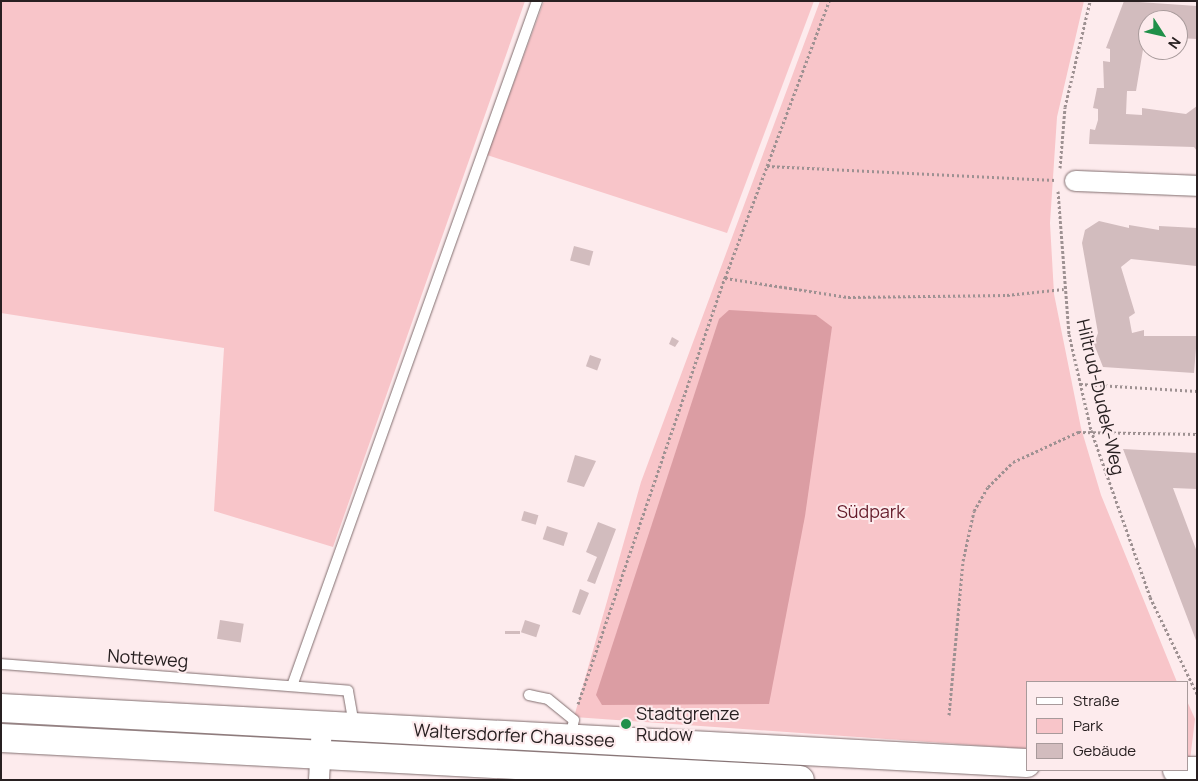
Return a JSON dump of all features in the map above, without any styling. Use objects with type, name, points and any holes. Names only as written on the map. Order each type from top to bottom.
[{"type":"main road","name":"Waltersdorfer Chaussee","points":[[1,708],[354,727],[549,759],[800,780]]},
{"type":"main road","name":"Waltersdorfer Chaussee","points":[[549,759],[572,729],[1026,762]]},
{"type":"main road","name":"Waltersdorfer Chaussee","points":[[1,738],[320,767],[549,759]]},
{"type":"street","points":[[1067,181],[1197,186]]},
{"type":"street","points":[[320,767],[322,725]]},
{"type":"lane","points":[[292,686],[536,1]]},
{"type":"lane","name":"Notteweg","points":[[1,664],[348,691],[354,727]]},
{"type":"lane","points":[[529,695],[548,699],[572,729]]},
{"type":"path","points":[[572,729],[725,278],[829,1]]},
{"type":"path","name":"Hiltrud-Dudek-Weg","points":[[1090,1],[1066,107],[1067,181],[1064,289],[1080,384],[1091,430],[1147,588],[1197,694]]},
{"type":"path","points":[[767,166],[1067,181]]},
{"type":"path","points":[[725,278],[848,297],[1007,295],[1064,289]]},
{"type":"path","points":[[1080,384],[1197,391]]},
{"type":"path","points":[[949,715],[963,561],[980,498],[1013,462],[1050,442],[1091,430],[1197,434]]},
{"type":"green space","points":[[1,1],[525,1],[333,547],[214,511],[224,348],[1,313]]},
{"type":"green space","points":[[544,1],[814,1],[727,233],[487,155]]},
{"type":"green space","name":"Südpark","points":[[820,1],[1084,1],[1057,117],[1050,223],[1054,294],[1081,428],[1101,495],[1177,681],[1026,681],[1026,749],[574,717],[641,482]]},
{"type":"green space","points":[[1188,703],[1195,719],[1190,760],[1188,760]]},
{"type":"shaded area","points":[[729,310],[816,315],[832,327],[805,516],[769,704],[602,705],[596,695],[719,319]]},
{"type":"building","points":[[1124,1],[1197,6],[1197,39],[1188,39],[1188,10],[1138,10],[1138,60],[1141,60],[1136,91],[1127,91],[1126,114],[1142,115],[1142,108],[1186,114],[1197,106],[1197,151],[1194,147],[1089,144],[1090,129],[1095,130],[1098,120],[1098,109],[1093,108],[1097,88],[1104,88],[1103,61],[1110,62],[1110,49],[1106,48]]},
{"type":"building","points":[[1099,221],[1129,228],[1129,225],[1159,230],[1159,226],[1197,228],[1196,266],[1131,259],[1121,267],[1135,313],[1129,317],[1132,333],[1144,330],[1144,336],[1197,336],[1194,373],[1103,367],[1094,344],[1098,333],[1082,243],[1085,230]]},
{"type":"building","points":[[574,246],[593,251],[589,266],[570,260]]},
{"type":"building","points":[[672,337],[679,341],[675,347],[669,344]]},
{"type":"building","points":[[590,355],[601,359],[597,370],[586,366]]},
{"type":"building","points":[[1123,449],[1197,453],[1197,489],[1173,488],[1197,552],[1197,643]]},
{"type":"building","points":[[575,455],[596,461],[584,487],[567,482]]},
{"type":"building","points":[[524,511],[538,515],[536,525],[521,521]]},
{"type":"building","points":[[598,522],[616,529],[595,584],[587,581],[597,557],[586,552]]},
{"type":"building","points":[[547,526],[568,533],[564,546],[543,539]]},
{"type":"building","points":[[580,589],[589,593],[580,615],[572,612]]},
{"type":"building","points":[[220,620],[244,624],[241,643],[217,639]]},
{"type":"building","points":[[525,620],[540,625],[536,637],[521,632]]},
{"type":"building","points":[[505,631],[520,631],[520,634],[505,634]]},
{"type":"place","name":"Stadtgrenze Rudow","points":[[626,724]]}]
